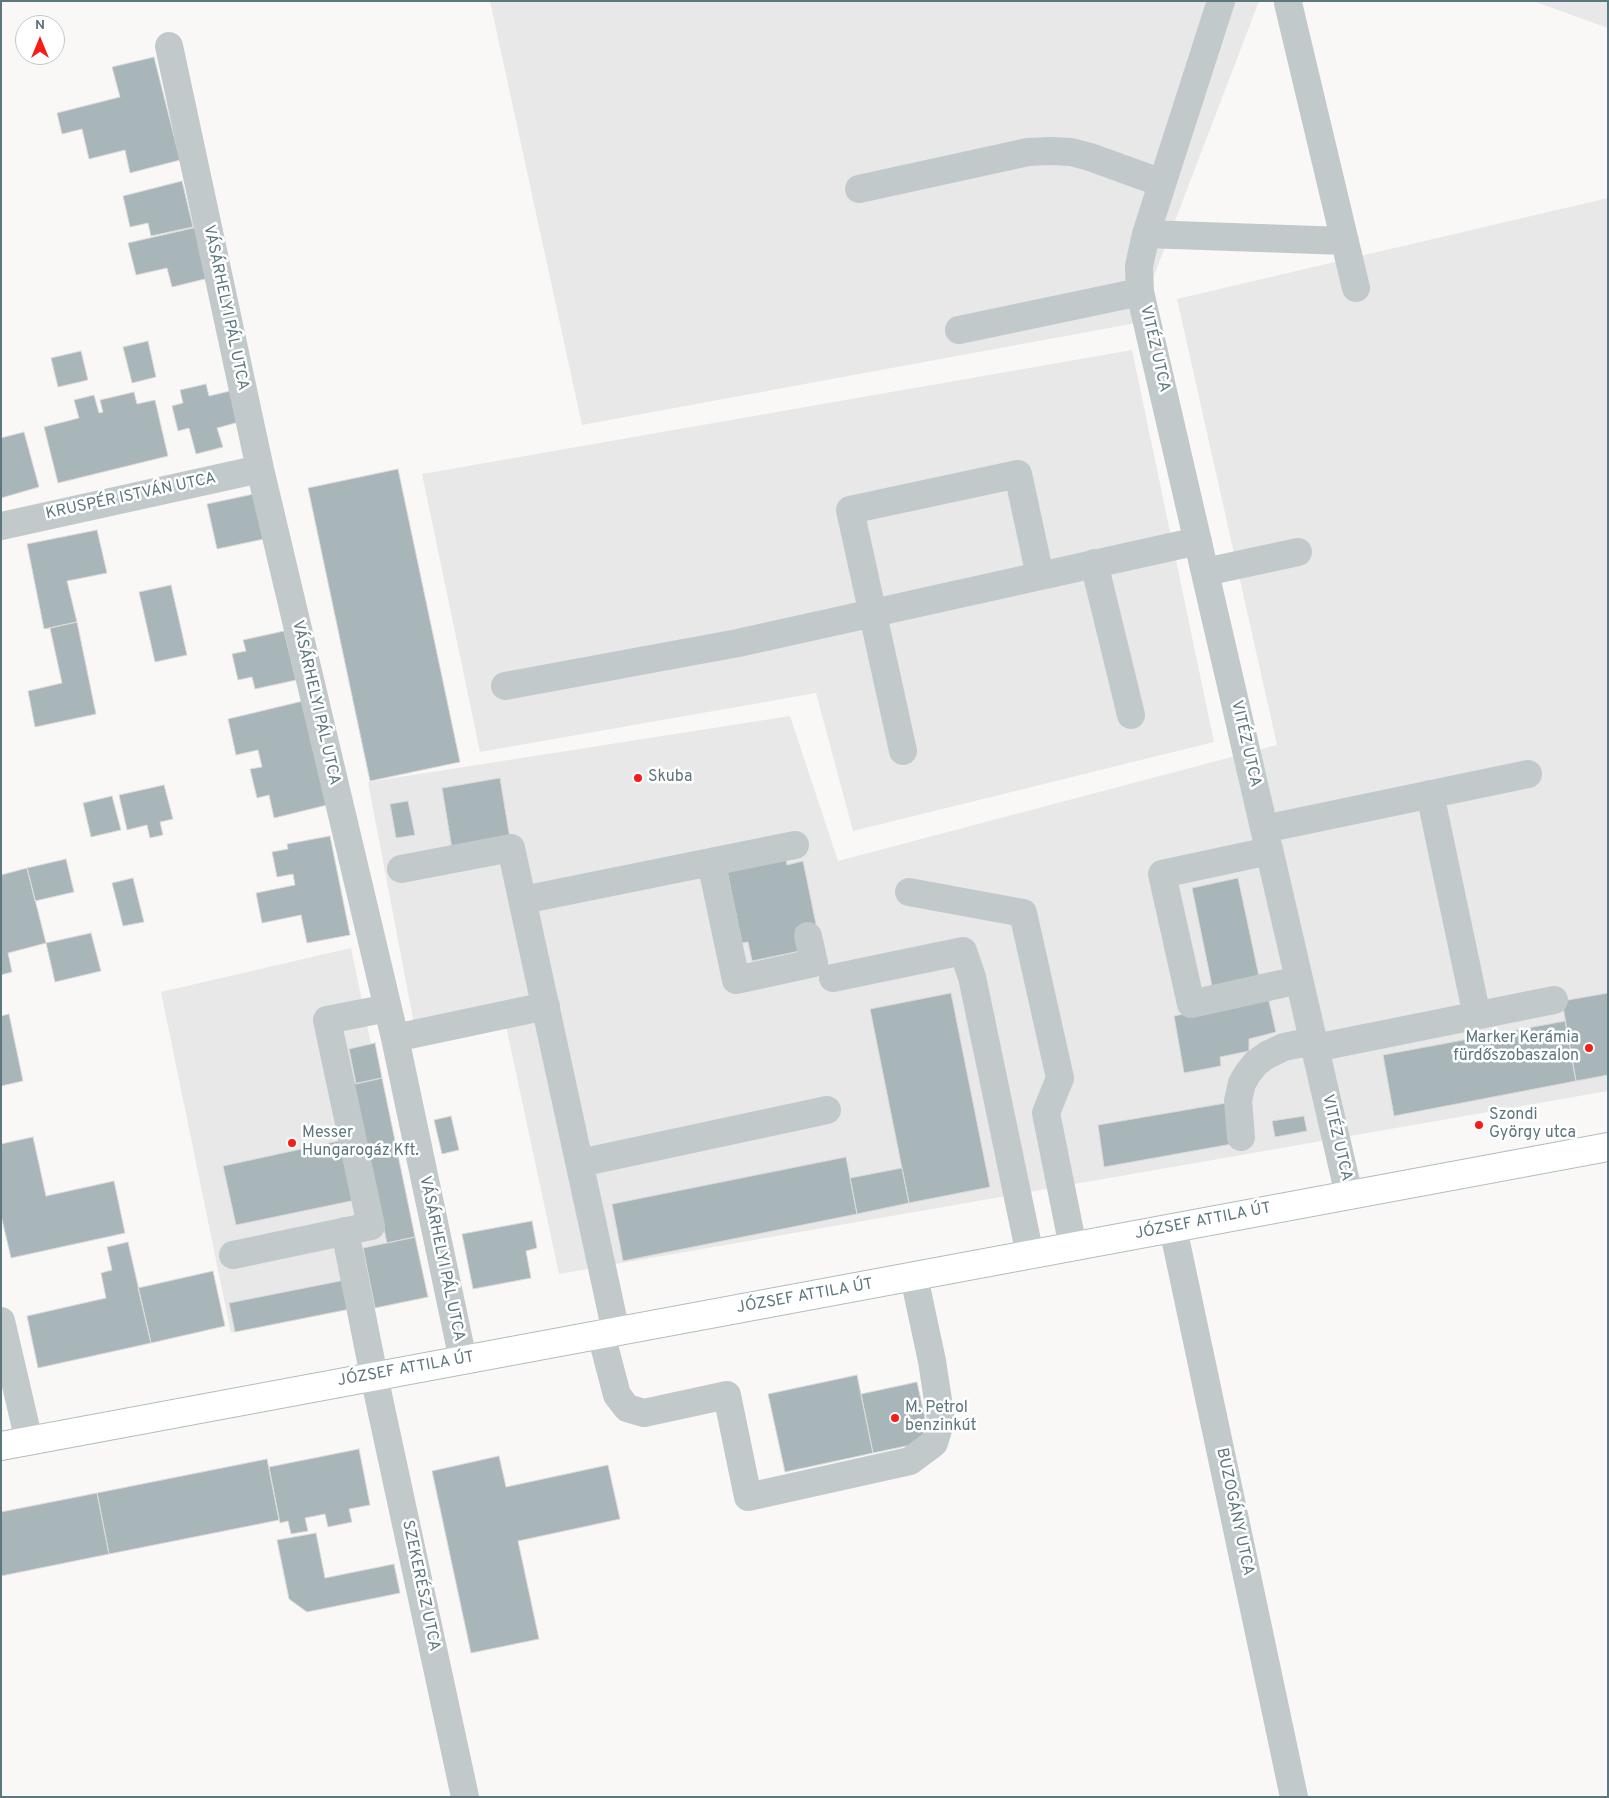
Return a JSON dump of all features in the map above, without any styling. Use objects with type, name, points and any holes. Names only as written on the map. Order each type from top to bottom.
[{"type":"main road","name":"JÓZSEF ATTILA ÚT","points":[[1,1446],[1608,1147]]},
{"type":"street","name":"VITÉZ UTCA","points":[[1221,1],[1149,224],[1139,266],[1140,292],[1349,1195]]},
{"type":"street","points":[[1288,3],[1356,288]]},
{"type":"street","name":"VÁSÁRHELYI PÁL UTCA","points":[[169,46],[260,469],[395,1038],[463,1360]]},
{"type":"street","points":[[859,189],[1028,152],[1050,151],[1071,152],[1090,157],[1162,184]]},
{"type":"street","points":[[1149,224],[1345,241]]},
{"type":"street","name":"VITÉZ UTCA","points":[[959,330],[1140,292]]},
{"type":"street","name":"KRUSPÉR ISTVÁN UTCA","points":[[1,526],[260,469]]},
{"type":"street","points":[[904,751],[850,510],[1018,474],[1040,576]]},
{"type":"street","points":[[505,686],[738,643],[1198,541]]},
{"type":"street","points":[[1205,572],[1298,552]]},
{"type":"street","points":[[1094,564],[1131,715]]},
{"type":"street","points":[[1299,980],[1191,1004],[1162,874],[1267,840],[1430,794],[1528,774]]},
{"type":"street","points":[[1430,794],[1474,1002]]},
{"type":"street","points":[[523,900],[795,846]]},
{"type":"street","points":[[402,869],[511,848],[580,1163],[617,1395],[627,1408],[644,1413],[727,1395],[748,1497],[910,1461],[934,1443],[941,1420],[932,1361],[914,1277]]},
{"type":"street","points":[[711,862],[736,980],[814,963],[808,936]]},
{"type":"street","points":[[909,892],[1023,913],[1060,1078],[1046,1113],[1072,1247]]},
{"type":"street","points":[[833,978],[963,951],[972,977],[1030,1255]]},
{"type":"street","points":[[1241,1137],[1238,1101],[1242,1082],[1256,1063],[1267,1055],[1284,1048],[1314,1045],[1554,1000]]},
{"type":"street","points":[[395,1038],[546,1006]]},
{"type":"street","points":[[233,1255],[371,1226],[327,1020],[388,1008]]},
{"type":"street","points":[[580,1163],[827,1110]]},
{"type":"street","name":"BUZOGÁNY UTCA","points":[[1173,1228],[1294,1797]]},
{"type":"street","name":"SZEKERÉSZ UTCA","points":[[345,1231],[374,1376],[466,1797]]},
{"type":"street","points":[[1,1321],[29,1441]]},
{"type":"shaded area","points":[[490,1],[1259,1],[1136,323],[582,425]]},
{"type":"shaded area","points":[[1533,1],[1608,1],[1608,28]]},
{"type":"shaded area","points":[[1608,198],[1608,1091],[559,1274],[506,1026],[417,1040],[368,782],[790,716],[838,861],[1277,745],[1177,299]]},
{"type":"shaded area","points":[[1132,350],[1214,742],[853,831],[816,693],[480,752],[422,474]]},
{"type":"shaded area","name":"Messer Hungarogáz Kft.","points":[[351,948],[423,1295],[231,1333],[161,992]]},
{"type":"building","points":[[154,57],[180,160],[130,173],[125,150],[89,159],[82,129],[62,134],[57,113],[120,97],[112,67]]},
{"type":"building","points":[[182,181],[193,227],[151,236],[148,223],[130,227],[123,196]]},
{"type":"building","points":[[197,227],[209,278],[172,287],[167,268],[136,275],[128,243]]},
{"type":"building","points":[[148,341],[156,377],[132,383],[123,347]]},
{"type":"building","points":[[81,351],[88,380],[58,387],[51,358]]},
{"type":"building","points":[[206,384],[209,396],[230,391],[239,422],[217,428],[223,447],[196,454],[189,428],[178,431],[172,406],[183,403],[180,390]]},
{"type":"building","points":[[134,392],[137,404],[155,400],[168,456],[58,483],[44,427],[79,418],[74,400],[94,395],[99,413],[103,412],[100,400]]},
{"type":"building","points":[[24,432],[39,487],[1,498],[1,438]]},
{"type":"building","points":[[398,469],[460,762],[370,781],[308,488]]},
{"type":"building","points":[[254,494],[264,539],[217,549],[207,504]]},
{"type":"building","points":[[97,530],[107,573],[67,581],[77,622],[44,629],[27,544]]},
{"type":"building","points":[[171,585],[187,655],[155,662],[139,592]]},
{"type":"building","points":[[77,622],[96,714],[35,727],[28,691],[62,683],[50,628]]},
{"type":"building","points":[[284,631],[296,680],[255,689],[252,677],[238,680],[232,654],[246,651],[243,640]]},
{"type":"building","points":[[303,701],[327,805],[274,818],[269,795],[257,798],[250,769],[262,767],[258,750],[236,755],[228,719]]},
{"type":"building","points":[[500,778],[510,839],[452,849],[442,788]]},
{"type":"building","points":[[164,785],[173,819],[160,822],[163,835],[150,838],[147,825],[127,830],[119,795]]},
{"type":"building","points":[[112,796],[121,830],[91,837],[83,803]]},
{"type":"building","points":[[408,801],[415,835],[396,838],[390,804]]},
{"type":"building","points":[[330,836],[350,935],[307,943],[301,915],[262,923],[256,893],[295,885],[293,874],[277,877],[272,852],[288,849],[287,844]]},
{"type":"building","points":[[66,859],[74,892],[35,901],[27,868]]},
{"type":"building","points":[[786,859],[787,865],[803,861],[816,924],[796,928],[800,951],[752,961],[748,942],[742,943],[727,871]]},
{"type":"building","points":[[27,868],[46,943],[8,953],[12,972],[1,975],[1,875]]},
{"type":"building","points":[[133,878],[144,922],[123,926],[112,883]]},
{"type":"building","points":[[1238,878],[1260,981],[1213,991],[1192,888]]},
{"type":"building","points":[[91,933],[101,971],[55,982],[46,943]]},
{"type":"building","points":[[951,993],[990,1187],[909,1203],[870,1009]]},
{"type":"building","name":"Marker Kerámia fürdőszobaszalon","points":[[1608,993],[1608,1075],[1576,1081],[1562,1001]]},
{"type":"building","points":[[1268,997],[1276,1032],[1249,1039],[1249,1051],[1220,1057],[1221,1066],[1184,1073],[1174,1016]]},
{"type":"building","points":[[9,1014],[23,1081],[1,1086],[1,1016]]},
{"type":"building","points":[[1565,1021],[1576,1081],[1394,1116],[1383,1055]]},
{"type":"building","points":[[375,1043],[382,1078],[356,1084],[349,1049]]},
{"type":"building","points":[[382,1078],[415,1237],[387,1243],[353,1084]]},
{"type":"building","points":[[1226,1103],[1232,1144],[1104,1167],[1098,1125]]},
{"type":"building","points":[[451,1116],[459,1150],[442,1154],[434,1120]]},
{"type":"building","points":[[1304,1116],[1307,1131],[1275,1137],[1272,1121]]},
{"type":"building","points":[[33,1137],[46,1196],[114,1181],[125,1233],[11,1258],[1,1215],[1,1144]]},
{"type":"building","points":[[343,1140],[356,1200],[236,1225],[223,1166]]},
{"type":"building","points":[[846,1157],[857,1214],[623,1261],[612,1204]]},
{"type":"building","points":[[902,1168],[909,1203],[857,1214],[850,1178]]},
{"type":"building","points":[[532,1221],[537,1248],[526,1251],[531,1278],[473,1289],[462,1234]]},
{"type":"building","points":[[415,1237],[428,1297],[375,1308],[363,1248]]},
{"type":"building","points":[[128,1242],[151,1343],[38,1368],[27,1316],[106,1298],[101,1273],[112,1270],[107,1247]]},
{"type":"building","points":[[213,1271],[225,1326],[151,1343],[138,1288]]},
{"type":"building","points":[[345,1280],[350,1309],[235,1332],[229,1303]]},
{"type":"building","points":[[857,1375],[873,1453],[785,1472],[768,1394]]},
{"type":"building","name":"M. Petrol benzinkút","points":[[917,1382],[930,1441],[873,1453],[861,1394]]},
{"type":"building","points":[[359,1449],[370,1505],[349,1509],[352,1522],[328,1527],[325,1514],[305,1518],[308,1531],[291,1534],[288,1521],[280,1523],[269,1467]]},
{"type":"building","points":[[499,1456],[506,1487],[608,1465],[620,1519],[518,1541],[539,1639],[471,1653],[432,1471]]},
{"type":"building","points":[[267,1459],[279,1520],[109,1554],[97,1493]]},
{"type":"building","points":[[97,1493],[109,1554],[1,1576],[1,1512]]},
{"type":"building","points":[[316,1533],[325,1578],[394,1564],[400,1593],[307,1612],[289,1599],[277,1540]]},
{"type":"place","name":"Skuba","points":[[638,778]]},
{"type":"place","name":"Marker Kerámia fürdőszobaszalon","points":[[1589,1048]]},
{"type":"place","name":"Szondi György utca","points":[[1479,1125]]},
{"type":"place","name":"Messer Hungarogáz Kft.","points":[[292,1143]]},
{"type":"place","name":"M. Petrol benzinkút","points":[[895,1418]]}]
